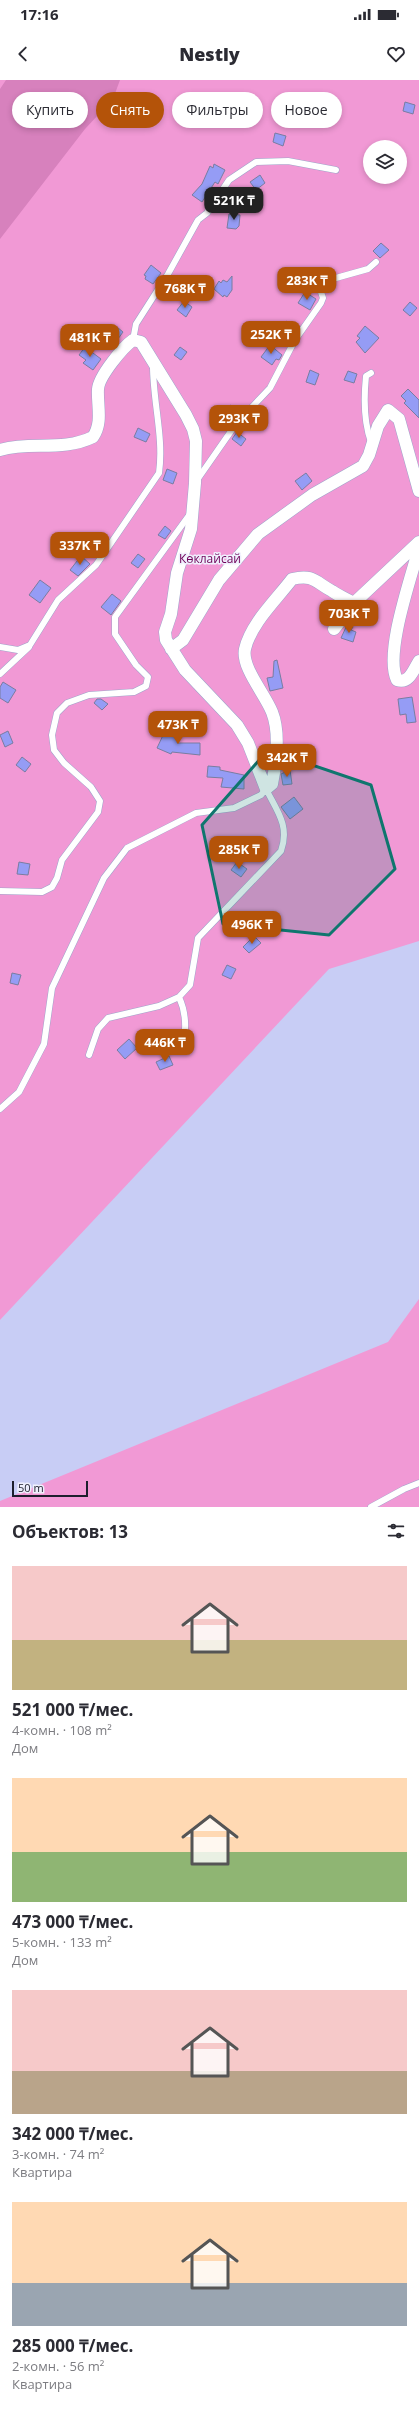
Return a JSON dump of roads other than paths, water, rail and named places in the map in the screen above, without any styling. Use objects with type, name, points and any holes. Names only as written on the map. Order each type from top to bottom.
[{"type":"street","points":[[0,450],[60,446],[84,441],[93,437],[99,423],[98,388],[100,380],[125,346],[134,340],[141,342],[193,429],[196,441],[195,483],[191,529],[177,574],[171,614],[165,632],[166,640],[184,670],[237,725],[248,743],[266,790],[272,784],[275,767],[276,749],[273,713],[245,662],[244,650],[249,636],[292,579],[303,576],[313,578],[331,591],[354,603]]},
{"type":"street","points":[[171,649],[183,640],[219,580],[258,534],[312,495],[363,466],[382,418],[388,410],[393,412],[399,419],[419,491]]},
{"type":"street","points":[[334,629],[354,603],[419,542]]},
{"type":"street","points":[[419,548],[394,644],[394,669],[397,680],[403,682],[408,680],[419,661]]},
{"type":"lane","points":[[134,340],[136,324],[168,274],[198,220],[207,213],[229,180],[256,162],[288,161],[336,170]]},
{"type":"lane","points":[[195,483],[236,424],[270,388],[295,340],[321,303],[322,298],[318,283],[368,269],[376,262]]},
{"type":"lane","points":[[0,674],[30,646],[58,600],[96,565],[159,473],[161,457],[153,388],[153,360]]},
{"type":"lane","points":[[371,373],[366,376],[365,387],[367,432],[372,446]]},
{"type":"lane","points":[[0,891],[37,892],[52,887],[66,853],[98,812],[100,801],[95,792],[54,750],[52,735],[57,713],[67,703],[89,695],[134,692],[146,686],[148,677],[136,665],[115,634],[115,617],[192,512]]},
{"type":"lane","points":[[0,647],[18,650],[30,646]]},
{"type":"lane","points":[[0,1109],[19,1092],[44,1044],[52,988],[104,878],[127,848],[196,813],[234,808],[261,795],[266,790],[283,824],[286,837],[281,851],[198,938],[190,985],[179,997],[159,1006],[108,1018],[98,1029],[89,1055]]},
{"type":"lane","points":[[171,1048],[176,1048],[182,1042],[184,1031],[184,1007],[179,997]]},
{"type":"lane","points":[[371,1507],[404,1488],[419,1484]]},
{"type":"park label","name":"Көклайсай","points":[[210,559]]}]
